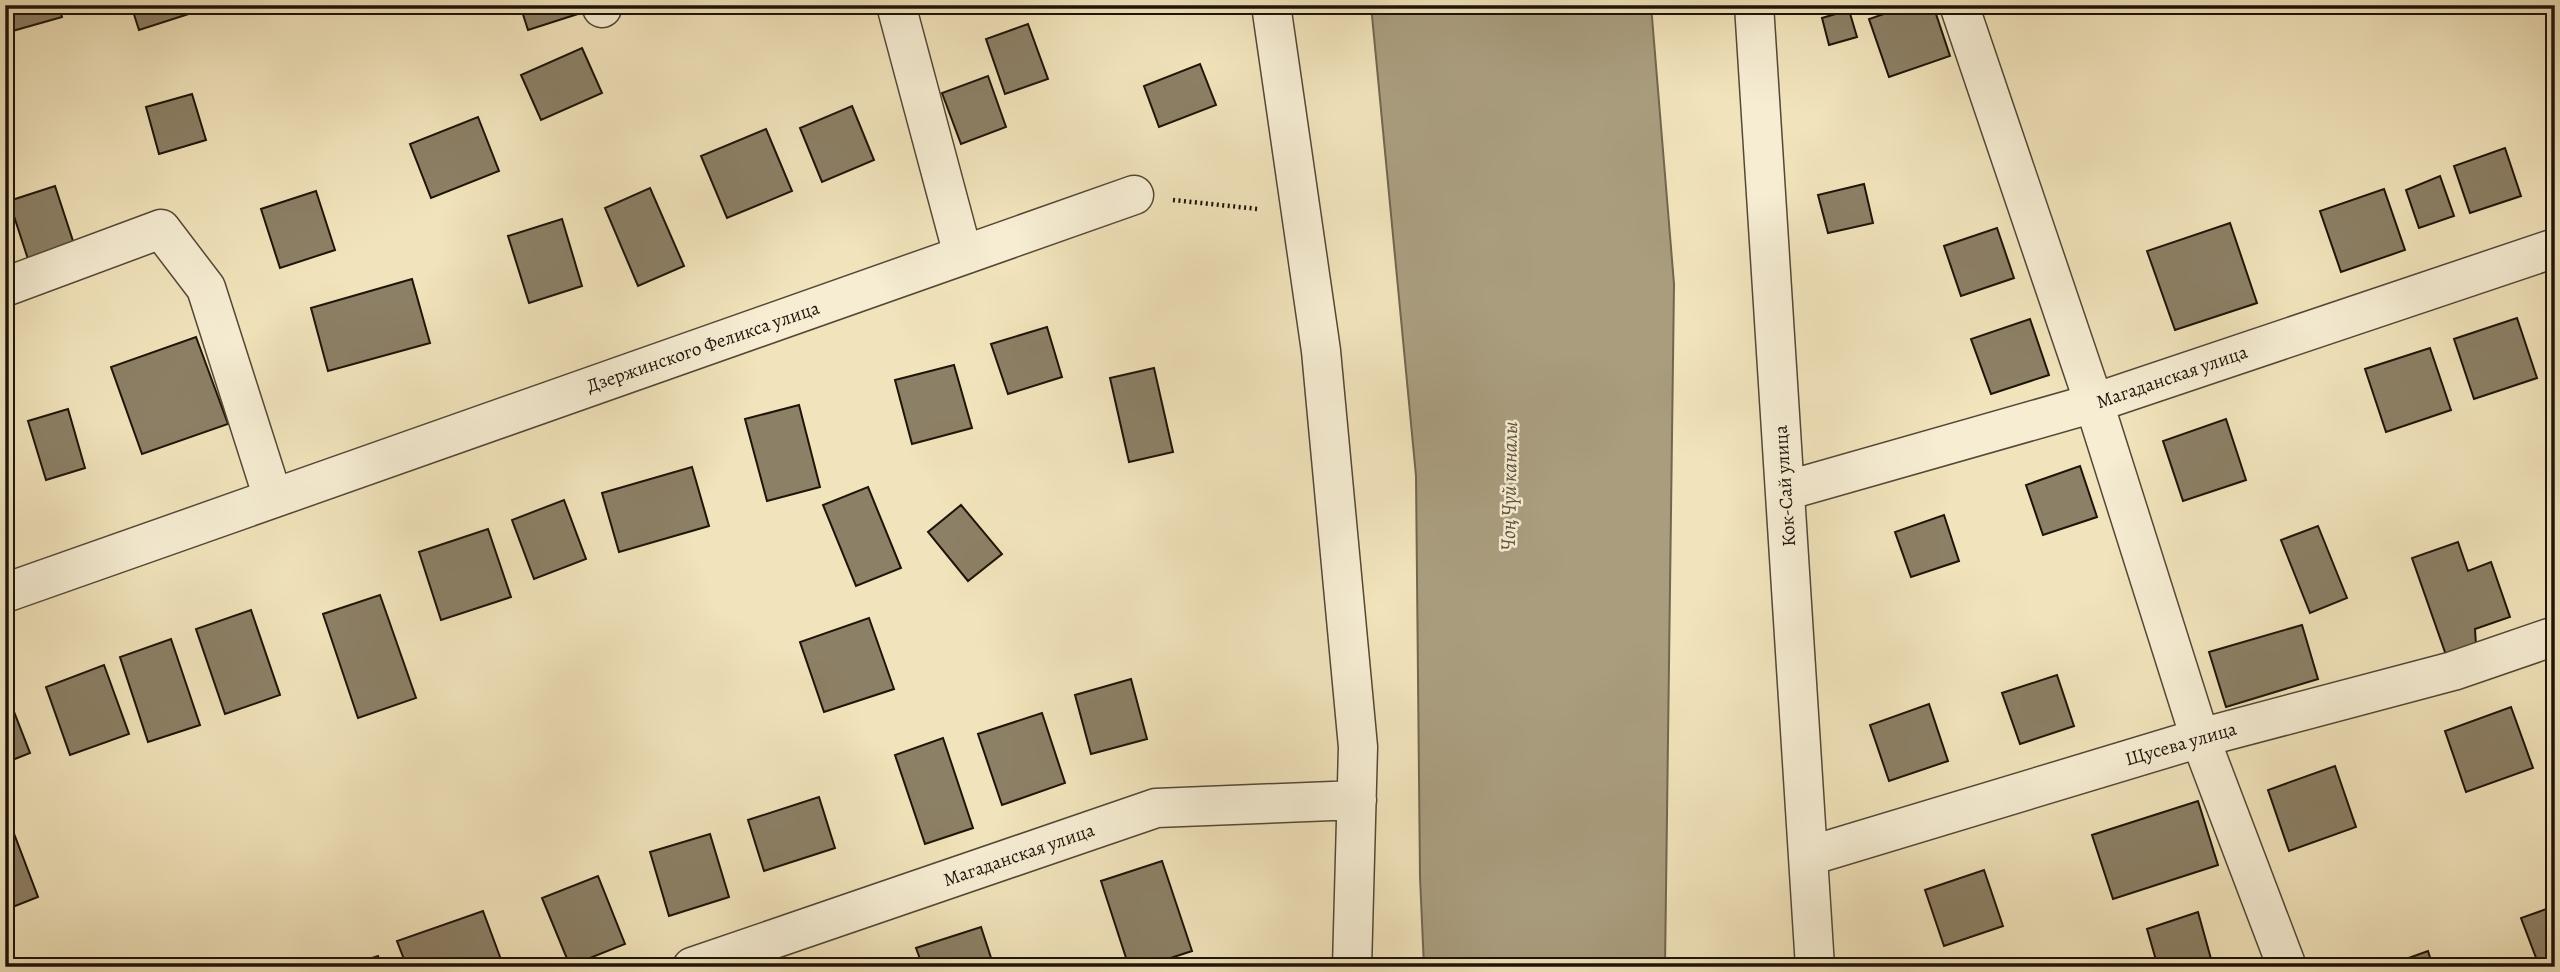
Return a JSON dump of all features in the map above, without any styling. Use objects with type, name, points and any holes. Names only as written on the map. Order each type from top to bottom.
[{"type":"street","points":[[895,5],[963,255]]},
{"type":"street","points":[[1271,5],[1323,365],[1358,747],[1352,967]]},
{"type":"street","name":"Кок-Сай улица","points":[[1754,5],[1815,967]]},
{"type":"street","points":[[1959,5],[2094,403],[2200,738],[2287,967]]},
{"type":"street","name":"Дзержинского Феликса улица","points":[[5,593],[1133,195]]},
{"type":"street","points":[[5,287],[161,229],[206,288],[273,498]]},
{"type":"street","name":"Магаданская улица","points":[[1786,491],[2094,403],[2555,248]]},
{"type":"street","name":"Щусева улица","points":[[1809,856],[2200,738],[2453,671],[2555,636]]},
{"type":"street","name":"Магаданская улица","points":[[692,967],[1156,808],[1357,800]]},
{"type":"path","points":[[1184,202],[1301,213]]},
{"type":"water","name":"Чоң Чүй каналы","points":[[1371,5],[1651,5],[1674,284],[1665,967],[1424,967],[1420,877],[1416,476]]},
{"type":"building","points":[[5,5],[59,5],[62,17],[9,32]]},
{"type":"building","points":[[131,5],[203,5],[204,9],[139,30]]},
{"type":"building","points":[[520,5],[582,5],[584,12],[528,30]]},
{"type":"building","points":[[1910,5],[1933,5],[1950,56],[1889,77],[1869,19]]},
{"type":"building","points":[[1849,10],[1857,37],[1829,45],[1822,18]]},
{"type":"building","points":[[1028,24],[1048,79],[1005,94],[986,39]]},
{"type":"building","points":[[582,48],[602,93],[541,120],[521,75]]},
{"type":"building","points":[[1200,64],[1216,105],[1159,127],[1144,86]]},
{"type":"building","points":[[988,76],[1006,127],[961,144],[942,93]]},
{"type":"building","points":[[192,94],[206,140],[159,154],[146,107]]},
{"type":"building","points":[[852,106],[874,160],[822,182],[800,128]]},
{"type":"building","points":[[478,117],[499,171],[431,198],[410,144]]},
{"type":"building","points":[[766,129],[792,191],[727,218],[701,156]]},
{"type":"building","points":[[2505,148],[2521,196],[2470,213],[2454,166]]},
{"type":"building","points":[[2440,176],[2454,216],[2419,228],[2406,190]]},
{"type":"building","points":[[1864,184],[1873,223],[1828,233],[1818,195]]},
{"type":"building","points":[[55,186],[74,244],[28,259],[9,201]]},
{"type":"building","points":[[650,188],[684,266],[638,286],[605,208]]},
{"type":"building","points":[[2384,189],[2405,250],[2341,272],[2320,211]]},
{"type":"building","points":[[316,191],[335,250],[280,268],[261,209]]},
{"type":"building","points":[[562,219],[582,286],[529,303],[508,236]]},
{"type":"building","points":[[2230,223],[2257,303],[2175,330],[2147,251]]},
{"type":"building","points":[[1997,228],[2014,278],[1961,296],[1944,246]]},
{"type":"building","points":[[412,279],[430,343],[328,371],[311,308]]},
{"type":"building","points":[[2517,318],[2537,378],[2474,399],[2454,339]]},
{"type":"building","points":[[2030,319],[2049,375],[1991,394],[1971,339]]},
{"type":"building","points":[[1047,327],[1062,377],[1008,394],[991,344]]},
{"type":"building","points":[[196,337],[228,424],[142,454],[111,367]]},
{"type":"building","points":[[2430,348],[2451,410],[2386,432],[2365,369]]},
{"type":"building","points":[[954,365],[972,428],[912,444],[895,380]]},
{"type":"building","points":[[1154,368],[1173,452],[1129,462],[1110,378]]},
{"type":"building","points":[[799,405],[820,487],[767,501],[745,419]]},
{"type":"building","points":[[68,409],[85,468],[46,480],[28,421]]},
{"type":"building","points":[[2226,419],[2246,480],[2183,501],[2163,441]]},
{"type":"building","points":[[2080,466],[2097,517],[2043,535],[2026,485]]},
{"type":"building","points":[[692,467],[709,526],[619,552],[602,493]]},
{"type":"building","points":[[868,487],[901,568],[856,586],[823,505]]},
{"type":"building","points":[[564,500],[586,559],[534,579],[512,520]]},
{"type":"building","points":[[961,505],[1002,554],[968,581],[928,532]]},
{"type":"building","points":[[1944,515],[1959,561],[1911,577],[1895,532]]},
{"type":"building","points":[[2318,526],[2347,598],[2310,613],[2281,540]]},
{"type":"building","points":[[488,529],[511,597],[441,620],[419,552]]},
{"type":"building","points":[[2458,542],[2468,571],[2491,562],[2510,617],[2475,629],[2476,645],[2446,655],[2412,558]]},
{"type":"building","points":[[380,595],[416,698],[358,718],[323,614]]},
{"type":"building","points":[[251,610],[280,695],[225,714],[196,629]]},
{"type":"building","points":[[869,618],[894,689],[824,712],[800,642]]},
{"type":"building","points":[[2302,625],[2318,679],[2226,707],[2209,652]]},
{"type":"building","points":[[171,639],[200,725],[148,742],[120,657]]},
{"type":"building","points":[[104,665],[129,734],[70,755],[46,687]]},
{"type":"building","points":[[2057,675],[2074,726],[2020,744],[2002,693]]},
{"type":"building","points":[[1131,679],[1147,739],[1091,754],[1075,695]]},
{"type":"building","points":[[5,692],[30,753],[5,763]]},
{"type":"building","points":[[1929,704],[1948,761],[1889,781],[1870,725]]},
{"type":"building","points":[[2511,707],[2533,768],[2466,792],[2445,731]]},
{"type":"building","points":[[1042,713],[1065,783],[1002,805],[978,734]]},
{"type":"building","points":[[943,738],[973,828],[925,844],[895,755]]},
{"type":"building","points":[[2335,766],[2356,827],[2289,851],[2268,790]]},
{"type":"building","points":[[819,797],[835,848],[764,871],[748,820]]},
{"type":"building","points":[[2198,801],[2218,865],[2113,899],[2092,835]]},
{"type":"building","points":[[10,823],[38,897],[5,910],[5,825]]},
{"type":"building","points":[[710,834],[729,897],[669,916],[650,852]]},
{"type":"building","points":[[1162,861],[1192,951],[1143,967],[1129,967],[1101,881]]},
{"type":"building","points":[[1984,870],[2003,926],[1944,946],[1925,890]]},
{"type":"building","points":[[598,876],[625,944],[570,966],[542,898]]},
{"type":"building","points":[[2555,906],[2555,957],[2538,963],[2521,918]]},
{"type":"building","points":[[483,911],[503,965],[407,967],[397,941]]},
{"type":"building","points":[[2198,912],[2213,966],[2158,967],[2147,929]]},
{"type":"building","points":[[981,927],[994,967],[923,967],[916,948]]},
{"type":"building","points":[[2428,951],[2433,967],[2383,967]]},
{"type":"building","points":[[378,956],[382,967],[345,967]]}]
